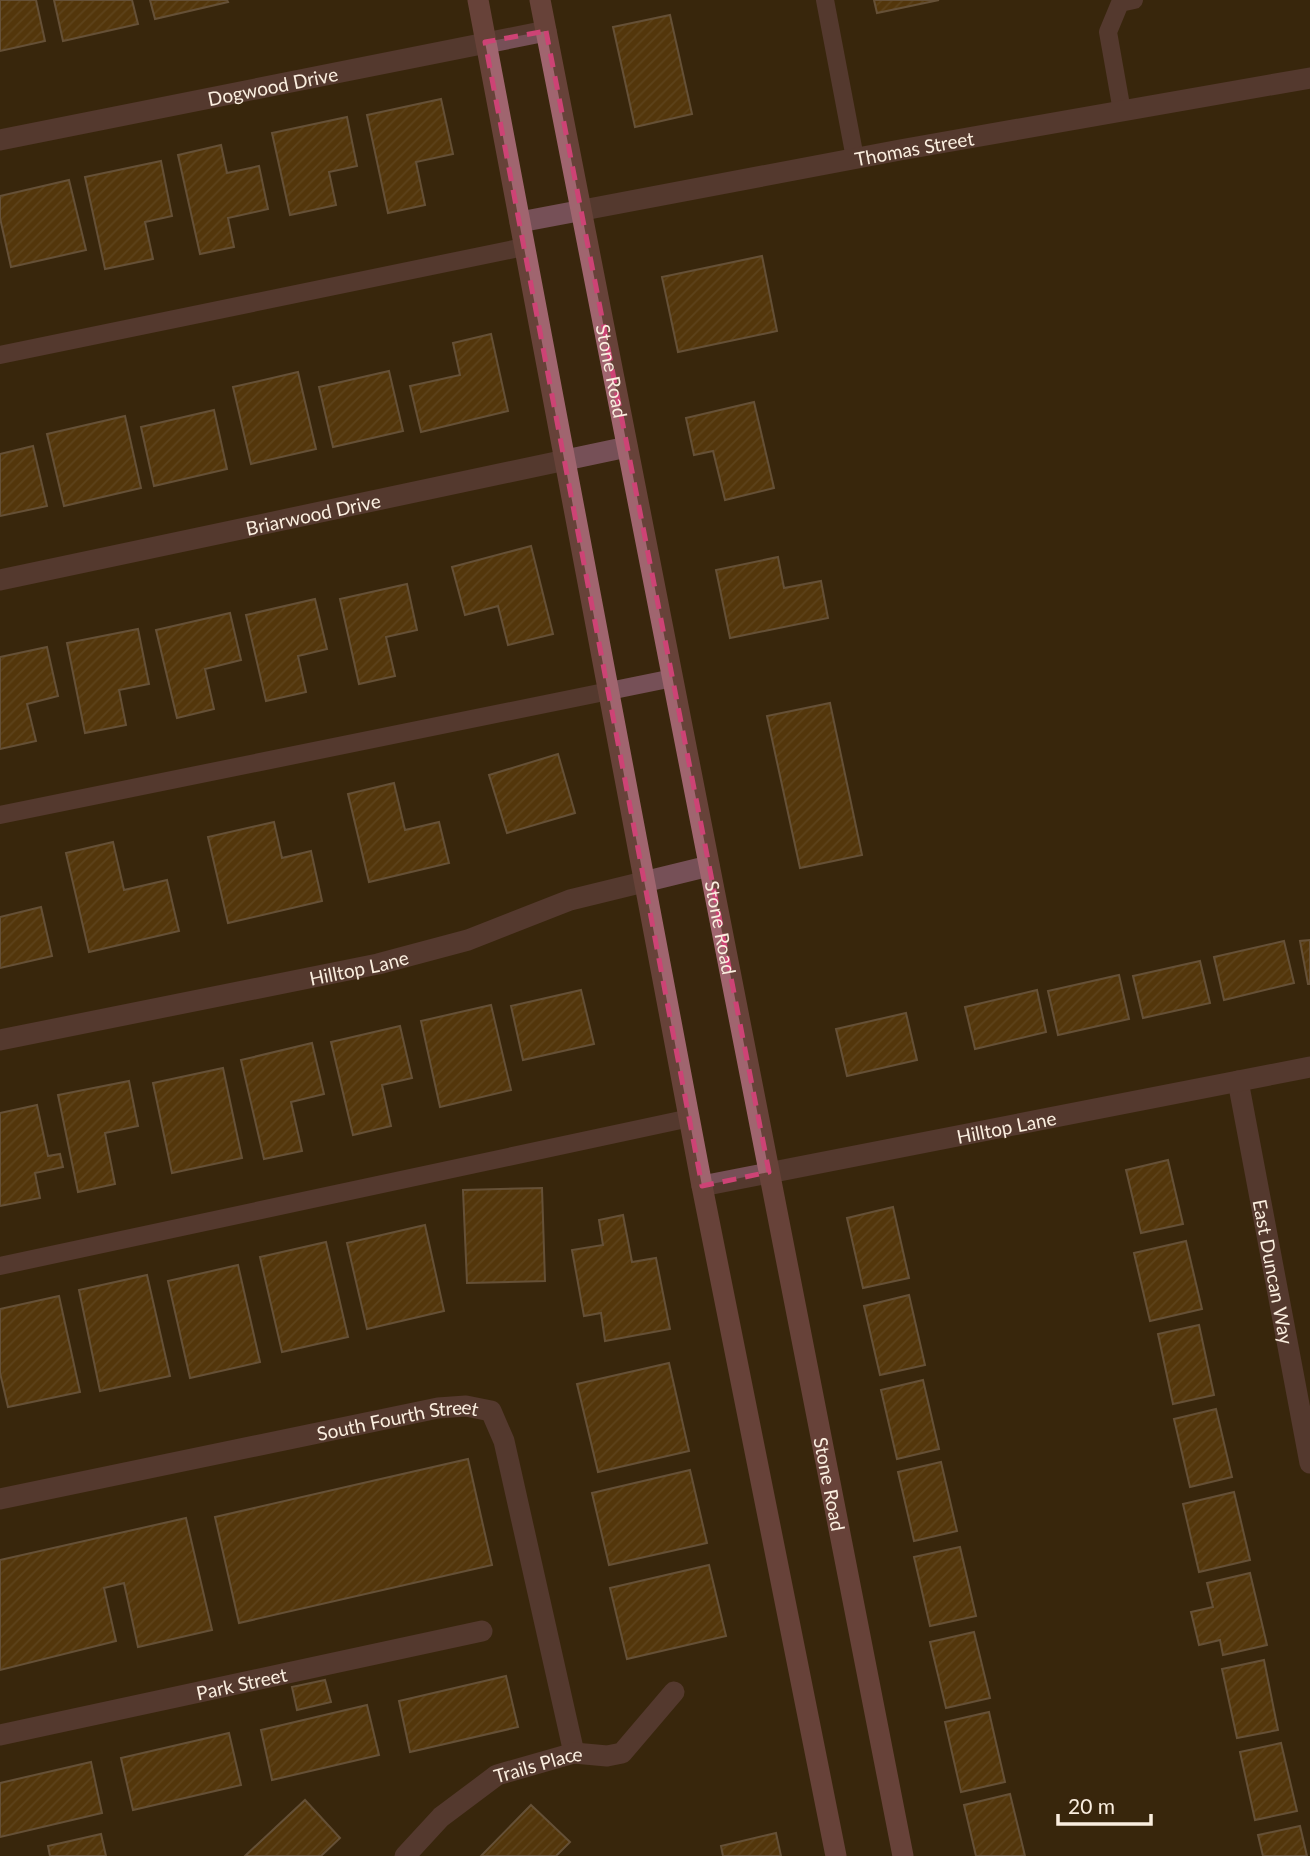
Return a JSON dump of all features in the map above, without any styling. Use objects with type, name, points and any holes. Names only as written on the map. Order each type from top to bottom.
[{"type":"main road","points":[[478,0],[702,1186],[836,1856]]},
{"type":"main road","name":"Stone Road","points":[[540,0],[903,1856]]},
{"type":"street","name":"Dogwood Drive","points":[[0,140],[546,31]]},
{"type":"street","name":"Thomas Street","points":[[520,222],[855,158],[1310,78]]},
{"type":"street","name":"Briarwood Drive","points":[[0,580],[627,447]]},
{"type":"street","name":"Hilltop Lane","points":[[0,1040],[377,964],[468,940],[569,900],[709,866]]},
{"type":"street","name":"Hilltop Lane","points":[[702,1186],[1310,1067]]},
{"type":"street","name":"East Duncan Way","points":[[1238,1081],[1310,1463]]},
{"type":"street","name":"South Fourth Street","points":[[0,1499],[427,1410],[466,1406],[491,1411],[503,1441],[574,1753]]},
{"type":"street","name":"Park Street","points":[[0,1735],[482,1631]]},
{"type":"street","name":"Trails Place","points":[[405,1856],[441,1816],[497,1775],[574,1753],[607,1756],[622,1752],[674,1692]]},
{"type":"lane","points":[[825,0],[855,158]]},
{"type":"lane","points":[[1122,111],[1108,32],[1120,3],[1134,0]]},
{"type":"lane","points":[[0,355],[524,247]]},
{"type":"lane","points":[[0,815],[673,678]]},
{"type":"lane","points":[[0,1266],[690,1118]]},
{"type":"highlighted area","points":[[546,31],[769,1172],[702,1186],[485,42]]},
{"type":"building","points":[[0,0],[36,0],[45,41],[0,51]]},
{"type":"building","points":[[54,0],[132,0],[138,24],[63,41]]},
{"type":"building","points":[[150,0],[227,0],[228,2],[155,19]]},
{"type":"building","points":[[874,0],[939,0],[877,13]]},
{"type":"building","points":[[670,15],[692,114],[635,127],[613,27]]},
{"type":"building","points":[[441,99],[453,154],[416,162],[425,205],[388,213],[367,115]]},
{"type":"building","points":[[347,117],[357,166],[329,172],[336,205],[290,215],[272,133]]},
{"type":"building","points":[[221,145],[227,173],[259,166],[268,209],[228,218],[234,247],[200,254],[178,155]]},
{"type":"building","points":[[161,161],[172,216],[145,222],[153,259],[105,269],[85,177]]},
{"type":"building","points":[[69,180],[86,250],[11,267],[0,218],[0,196]]},
{"type":"building","points":[[762,256],[777,331],[678,352],[662,277]]},
{"type":"building","points":[[491,334],[508,411],[421,432],[410,386],[460,375],[453,343]]},
{"type":"building","points":[[389,371],[403,431],[333,447],[319,387]]},
{"type":"building","points":[[298,372],[316,449],[251,464],[233,387]]},
{"type":"building","points":[[754,402],[774,488],[725,500],[713,451],[694,455],[686,418]]},
{"type":"building","points":[[214,410],[227,469],[154,486],[141,427]]},
{"type":"building","points":[[125,416],[141,488],[64,506],[47,434]]},
{"type":"building","points":[[33,446],[47,506],[0,516],[0,454]]},
{"type":"building","points":[[531,546],[553,634],[508,645],[498,606],[465,615],[452,567]]},
{"type":"building","points":[[778,557],[784,588],[821,581],[828,618],[730,638],[716,570]]},
{"type":"building","points":[[407,584],[417,630],[386,637],[395,676],[359,684],[340,599]]},
{"type":"building","points":[[315,599],[327,649],[298,656],[306,692],[266,701],[246,615]]},
{"type":"building","points":[[230,613],[241,660],[205,669],[214,709],[177,718],[156,630]]},
{"type":"building","points":[[138,629],[149,684],[119,690],[126,725],[85,733],[67,643]]},
{"type":"building","points":[[47,647],[58,696],[27,704],[36,741],[0,749],[0,657]]},
{"type":"building","points":[[830,703],[862,855],[800,868],[767,716]]},
{"type":"building","points":[[558,754],[575,813],[507,833],[489,775]]},
{"type":"building","points":[[394,783],[405,830],[439,822],[449,863],[369,882],[348,794]]},
{"type":"building","points":[[274,822],[282,858],[311,851],[322,901],[228,923],[208,837]]},
{"type":"building","points":[[113,842],[124,890],[167,880],[179,931],[89,952],[66,853]]},
{"type":"building","points":[[41,907],[52,956],[0,968],[0,917]]},
{"type":"building","points":[[1310,940],[1310,984],[1308,984],[1300,941]]},
{"type":"building","points":[[1284,941],[1294,983],[1224,1000],[1214,957]]},
{"type":"building","points":[[1200,961],[1210,1003],[1143,1018],[1133,976]]},
{"type":"building","points":[[1119,975],[1129,1019],[1058,1035],[1048,991]]},
{"type":"building","points":[[581,990],[594,1044],[523,1060],[511,1006]]},
{"type":"building","points":[[1037,990],[1046,1032],[975,1049],[965,1007]]},
{"type":"building","points":[[491,1005],[511,1090],[440,1107],[421,1021]]},
{"type":"building","points":[[906,1013],[917,1060],[847,1076],[836,1029]]},
{"type":"building","points":[[400,1026],[412,1078],[382,1085],[391,1126],[353,1135],[331,1042]]},
{"type":"building","points":[[312,1043],[324,1094],[291,1102],[302,1151],[264,1159],[241,1060]]},
{"type":"building","points":[[223,1068],[242,1158],[172,1173],[153,1083]]},
{"type":"building","points":[[129,1081],[138,1126],[105,1133],[115,1184],[78,1192],[58,1095]]},
{"type":"building","points":[[37,1105],[48,1156],[60,1154],[63,1167],[35,1173],[40,1198],[0,1206],[0,1113]]},
{"type":"building","points":[[1168,1160],[1183,1224],[1141,1233],[1126,1170]]},
{"type":"building","points":[[542,1188],[545,1281],[467,1283],[463,1190]]},
{"type":"building","points":[[893,1207],[909,1278],[863,1288],[847,1218]]},
{"type":"building","points":[[623,1215],[632,1262],[656,1258],[670,1329],[605,1341],[601,1313],[584,1316],[572,1250],[603,1245],[599,1220]]},
{"type":"building","points":[[425,1225],[444,1311],[367,1329],[347,1243]]},
{"type":"building","points":[[1186,1241],[1202,1309],[1150,1321],[1134,1253]]},
{"type":"building","points":[[326,1242],[348,1337],[282,1352],[260,1257]]},
{"type":"building","points":[[238,1265],[260,1362],[190,1378],[168,1281]]},
{"type":"building","points":[[147,1275],[170,1376],[100,1391],[79,1290]]},
{"type":"building","points":[[909,1295],[925,1365],[880,1375],[864,1306]]},
{"type":"building","points":[[59,1296],[80,1392],[8,1407],[0,1373],[0,1309]]},
{"type":"building","points":[[1199,1325],[1214,1395],[1173,1404],[1158,1334]]},
{"type":"building","points":[[669,1363],[689,1451],[598,1472],[577,1384]]},
{"type":"building","points":[[923,1380],[939,1449],[897,1459],[881,1390]]},
{"type":"building","points":[[1216,1409],[1232,1477],[1190,1487],[1174,1419]]},
{"type":"building","points":[[468,1459],[492,1565],[239,1623],[215,1517]]},
{"type":"building","points":[[941,1462],[957,1531],[914,1541],[898,1472]]},
{"type":"building","points":[[690,1470],[707,1543],[609,1565],[592,1493]]},
{"type":"building","points":[[1234,1492],[1250,1560],[1199,1572],[1183,1504]]},
{"type":"building","points":[[186,1518],[212,1630],[138,1647],[124,1583],[104,1588],[116,1641],[0,1670],[0,1560]]},
{"type":"building","points":[[960,1547],[976,1616],[930,1626],[914,1557]]},
{"type":"building","points":[[709,1565],[726,1636],[627,1659],[610,1588]]},
{"type":"building","points":[[1250,1573],[1267,1645],[1223,1655],[1220,1640],[1199,1645],[1191,1612],[1213,1607],[1207,1583]]},
{"type":"building","points":[[974,1632],[990,1698],[946,1708],[930,1642]]},
{"type":"building","points":[[1264,1660],[1278,1730],[1237,1738],[1222,1669]]},
{"type":"building","points":[[506,1676],[518,1727],[410,1752],[399,1701]]},
{"type":"building","points":[[325,1680],[331,1702],[297,1710],[292,1687]]},
{"type":"building","points":[[367,1705],[379,1755],[272,1780],[261,1730]]},
{"type":"building","points":[[989,1712],[1005,1782],[961,1792],[945,1722]]},
{"type":"building","points":[[229,1733],[241,1785],[133,1810],[121,1758]]},
{"type":"building","points":[[1281,1743],[1297,1811],[1255,1820],[1240,1752]]},
{"type":"building","points":[[91,1762],[102,1813],[0,1837],[0,1783]]},
{"type":"building","points":[[1010,1794],[1025,1856],[976,1856],[964,1805]]},
{"type":"building","points":[[305,1800],[340,1838],[321,1856],[245,1856]]},
{"type":"building","points":[[531,1805],[570,1842],[556,1856],[481,1856]]},
{"type":"building","points":[[1300,1826],[1307,1856],[1263,1856],[1258,1835]]},
{"type":"building","points":[[776,1833],[781,1856],[723,1856],[721,1846]]},
{"type":"building","points":[[101,1834],[106,1856],[50,1856],[48,1846]]}]
